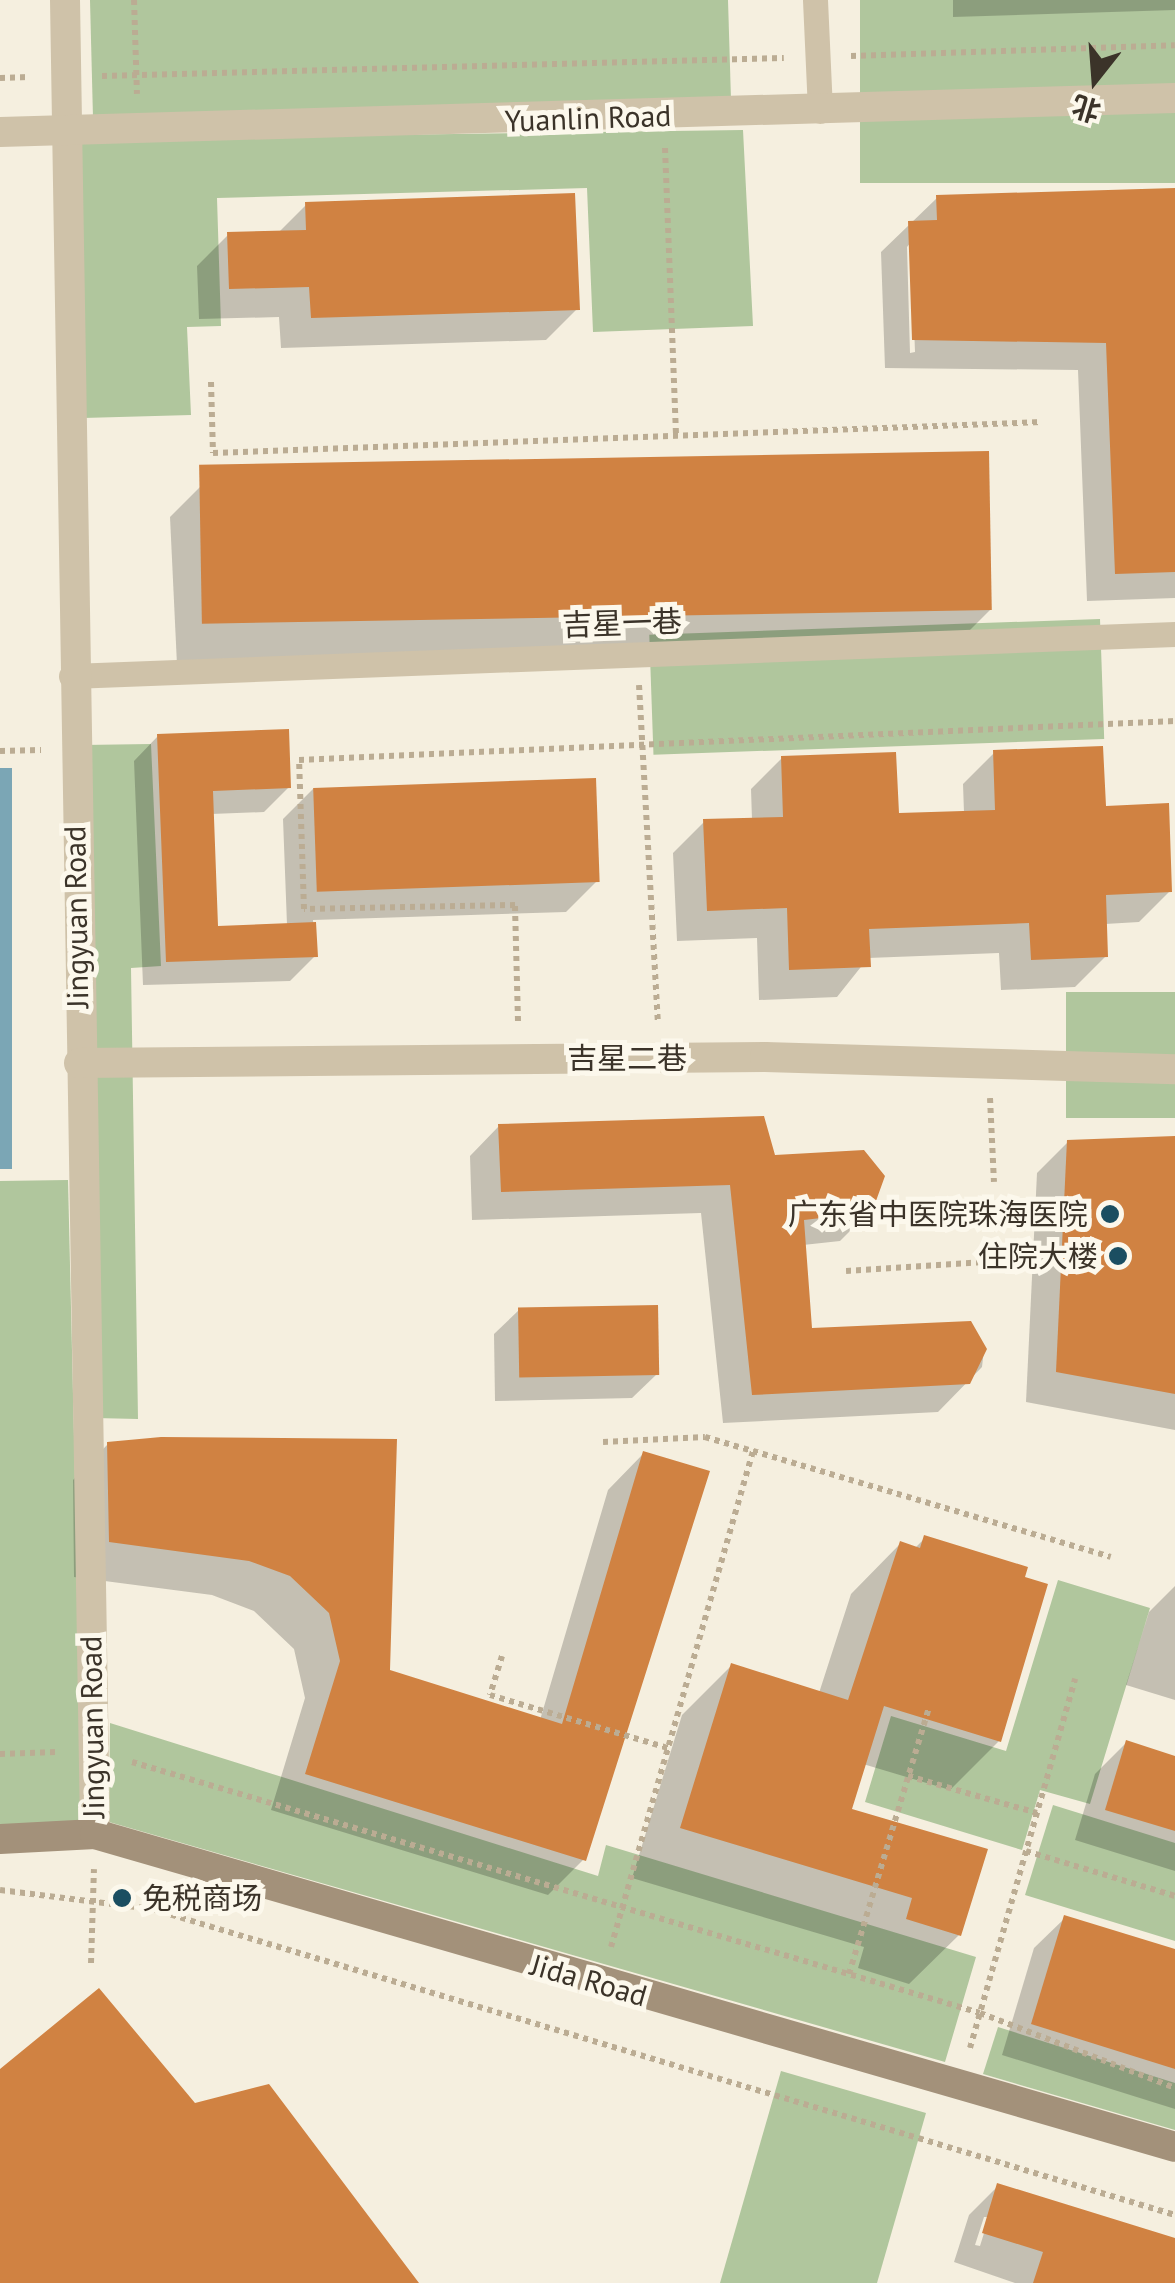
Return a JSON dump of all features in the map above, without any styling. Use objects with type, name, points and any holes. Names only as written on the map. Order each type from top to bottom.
[{"type":"main road","name":"Jida Road","points":[[0,1839],[95,1834],[958,2088],[1175,2146]]},
{"type":"street","name":"Jingyuan Road","points":[[66,0],[70,132],[71,676],[95,1834]]},
{"type":"street","name":"Yuanlin Road","points":[[0,132],[664,116],[1175,98]]},
{"type":"street","name":"吉星二巷","points":[[78,1063],[519,1059],[1175,1068]]},
{"type":"lane","points":[[815,0],[820,111]]},
{"type":"lane","name":"吉星一巷","points":[[71,676],[1175,634]]},
{"type":"path","points":[[134,0],[138,130]]},
{"type":"path","points":[[0,78],[1175,44]]},
{"type":"path","points":[[664,116],[676,436]]},
{"type":"path","points":[[211,382],[213,453],[1041,422]]},
{"type":"path","points":[[638,655],[659,1034]]},
{"type":"path","points":[[519,1059],[515,905],[304,910],[298,760],[642,741],[1175,721]]},
{"type":"path","points":[[988,1063],[994,1182]]},
{"type":"path","points":[[846,1271],[1000,1261]]},
{"type":"path","points":[[602,1442],[705,1436],[1111,1558]]},
{"type":"path","points":[[601,1983],[753,1451]]},
{"type":"path","points":[[502,1656],[490,1694],[668,1748]]},
{"type":"path","points":[[958,2088],[1076,1679]]},
{"type":"path","points":[[849,1974],[928,1706]]},
{"type":"path","points":[[0,1754],[92,1750],[980,2013],[1175,2088]]},
{"type":"path","points":[[908,1776],[1037,1812]]},
{"type":"path","points":[[91,1963],[95,1834]]},
{"type":"path","points":[[1026,1852],[1175,1896]]},
{"type":"path","points":[[0,1890],[93,1894],[1175,2215]]},
{"type":"green space","points":[[90,0],[728,0],[731,100],[93,118]]},
{"type":"green space","points":[[860,0],[1175,0],[1175,183],[860,183]]},
{"type":"green space","points":[[743,130],[753,326],[593,332],[587,188],[217,198],[221,326],[187,327],[191,415],[83,418],[81,139]]},
{"type":"green space","points":[[1100,619],[1104,739],[653,755],[649,635]]},
{"type":"green space","points":[[151,744],[161,966],[131,968],[138,1419],[95,1418],[83,745]]},
{"type":"green space","points":[[1066,992],[1175,992],[1175,1118],[1066,1118]]},
{"type":"green space","points":[[68,1180],[83,1821],[0,1825],[0,1181]]},
{"type":"green space","points":[[1058,1580],[1150,1608],[1090,1804],[1040,1790],[1022,1850],[865,1802],[891,1716],[1006,1751]]},
{"type":"green space","points":[[110,1723],[598,1876],[606,1845],[976,1957],[945,2062],[109,1822]]},
{"type":"green space","points":[[1053,1805],[1175,1843],[1175,1941],[1025,1895]]},
{"type":"green space","points":[[998,2027],[1175,2083],[1175,2130],[983,2074]]},
{"type":"green space","points":[[781,2071],[926,2113],[877,2283],[720,2283]]},
{"type":"water","points":[[0,768],[12,768],[12,1169],[0,1169]]},
{"type":"building","points":[[1175,188],[1175,572],[1115,574],[1106,343],[912,340],[908,221],[937,220],[936,195]]},
{"type":"building","points":[[575,193],[580,310],[311,318],[309,287],[229,289],[227,232],[306,230],[305,202]]},
{"type":"building","points":[[989,451],[992,610],[202,624],[199,465]]},
{"type":"building","points":[[289,729],[291,788],[213,791],[218,926],[316,922],[318,957],[166,962],[157,734]]},
{"type":"building","points":[[1103,746],[1106,806],[1169,803],[1172,892],[1106,895],[1108,957],[1031,960],[1029,923],[869,929],[871,967],[789,970],[787,908],[707,911],[703,819],[783,817],[781,756],[896,752],[899,813],[995,810],[993,750]]},
{"type":"building","points":[[596,778],[600,882],[317,892],[313,788]]},
{"type":"building","points":[[764,1116],[775,1155],[864,1150],[885,1176],[872,1212],[804,1220],[812,1328],[971,1321],[987,1349],[970,1384],[752,1395],[730,1185],[501,1192],[498,1124]]},
{"type":"building","name":"住院大楼","points":[[1175,1136],[1175,1394],[1056,1372],[1067,1140]]},
{"type":"building","points":[[658,1305],[659,1375],[519,1377],[518,1307]]},
{"type":"building","points":[[161,1437],[397,1439],[390,1670],[562,1724],[643,1451],[710,1471],[586,1861],[305,1774],[340,1661],[329,1613],[290,1576],[249,1561],[109,1542],[107,1442]]},
{"type":"building","points":[[924,1535],[1028,1567],[1025,1577],[1048,1584],[1001,1742],[884,1706],[852,1809],[988,1849],[961,1936],[906,1919],[912,1898],[680,1828],[731,1663],[848,1700],[900,1541],[920,1548]]},
{"type":"building","points":[[1126,1740],[1175,1756],[1175,1831],[1105,1810]]},
{"type":"building","points":[[1064,1915],[1175,1949],[1175,2069],[1031,2024]]},
{"type":"building","points":[[99,1988],[195,2103],[269,2084],[419,2283],[0,2283],[0,2069]]},
{"type":"building","points":[[997,2183],[1175,2238],[1175,2283],[1033,2283],[1043,2252],[982,2233]]},
{"type":"place","name":"广东省中医院珠海医院","points":[[1110,1214]]},
{"type":"place","name":"住院大楼","points":[[1118,1256]]},
{"type":"place","name":"免税商场","points":[[122,1898]]}]
